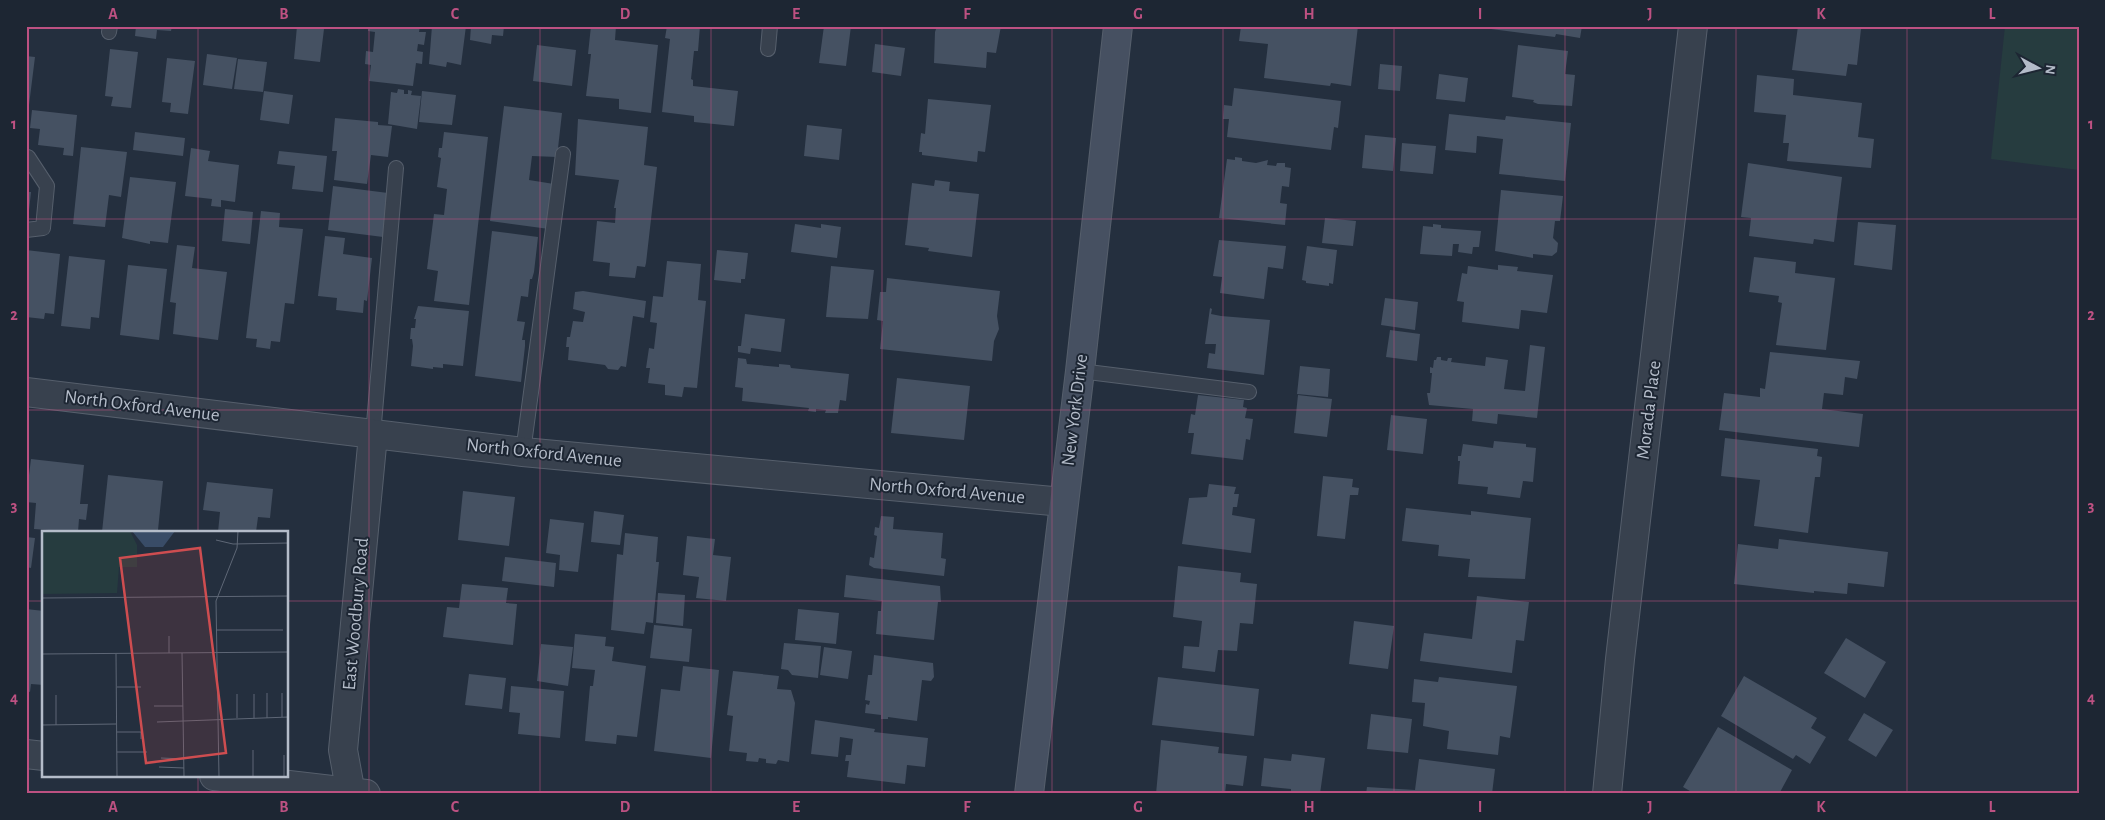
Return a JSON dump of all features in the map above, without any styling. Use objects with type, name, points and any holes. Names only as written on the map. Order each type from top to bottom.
[{"type":"street","name":"New York Drive","points":[[1029,794],[1080,371],[1118,26]]},
{"type":"street","name":"Morada Place","points":[[1607,794],[1620,659],[1693,26]]},
{"type":"street","name":"North Oxford Avenue","points":[[26,392],[523,452],[1063,502]]},
{"type":"street","name":"East Woodbury Road","points":[[356,793],[343,750],[373,435]]},
{"type":"street","points":[[26,754],[42,756]]},
{"type":"street","points":[[231,778],[356,793]]},
{"type":"lane","points":[[768,49],[770,26]]},
{"type":"lane","points":[[523,452],[563,154]]},
{"type":"lane","points":[[26,230],[43,228],[47,186],[28,157]]},
{"type":"lane","points":[[373,435],[396,168]]},
{"type":"lane","points":[[1080,371],[1249,392]]},
{"type":"green space","points":[[2005,26],[2079,26],[2079,170],[1991,159]]},
{"type":"building","points":[[136,26],[172,26],[171,31],[157,30],[156,39],[135,36]]},
{"type":"building","points":[[297,26],[324,29],[320,62],[294,59]]},
{"type":"building","points":[[368,26],[420,26],[419,32],[426,32],[424,45],[418,44],[417,51],[423,52],[422,64],[416,63],[413,86],[369,81],[371,65],[365,64],[366,51],[373,52],[375,32],[368,31]]},
{"type":"building","points":[[432,26],[466,26],[461,65],[447,62],[446,67],[429,64]]},
{"type":"building","points":[[471,26],[504,26],[503,36],[492,35],[491,44],[470,40]]},
{"type":"building","points":[[591,26],[616,26],[615,40],[658,45],[651,113],[619,109],[619,99],[586,96],[591,54],[588,54]]},
{"type":"building","points":[[667,26],[700,26],[698,51],[694,51],[691,79],[693,80],[693,86],[738,91],[734,126],[694,122],[694,116],[662,112],[670,39],[665,38]]},
{"type":"building","points":[[824,26],[851,26],[846,66],[819,63]]},
{"type":"building","points":[[937,26],[1001,26],[996,53],[987,52],[986,68],[934,63],[935,32]]},
{"type":"building","points":[[1241,26],[1358,26],[1351,86],[1331,83],[1330,86],[1264,78],[1268,44],[1239,41]]},
{"type":"building","points":[[1492,26],[1582,26],[1580,38],[1556,34],[1555,37],[1491,29]]},
{"type":"building","points":[[1798,26],[1852,26],[1852,28],[1861,29],[1857,65],[1848,64],[1846,76],[1792,70]]},
{"type":"building","points":[[875,44],[905,48],[901,76],[872,72]]},
{"type":"building","points":[[537,45],[576,50],[572,86],[533,81]]},
{"type":"building","points":[[1518,45],[1568,51],[1565,74],[1575,75],[1572,106],[1538,104],[1533,102],[1534,100],[1512,97]]},
{"type":"building","points":[[110,49],[138,52],[131,108],[111,106],[113,97],[105,96]]},
{"type":"building","points":[[207,54],[237,58],[232,89],[203,85]]},
{"type":"building","points":[[26,56],[35,57],[29,105],[26,104]]},
{"type":"building","points":[[167,58],[195,61],[188,114],[170,112],[171,103],[162,102]]},
{"type":"building","points":[[238,59],[267,62],[263,92],[234,89]]},
{"type":"building","points":[[1380,64],[1402,66],[1400,91],[1378,89]]},
{"type":"building","points":[[1439,74],[1468,78],[1465,102],[1436,99]]},
{"type":"building","points":[[1757,75],[1794,79],[1793,95],[1862,103],[1858,137],[1874,139],[1871,168],[1787,161],[1789,143],[1783,143],[1786,115],[1754,112]]},
{"type":"building","points":[[1234,88],[1341,101],[1338,128],[1334,127],[1331,150],[1227,137],[1229,119],[1223,119],[1224,105],[1232,106]]},
{"type":"building","points":[[398,89],[404,90],[404,94],[408,94],[408,90],[412,91],[411,95],[421,96],[417,129],[388,124],[391,92],[397,93]]},
{"type":"building","points":[[264,91],[293,95],[289,124],[260,120]]},
{"type":"building","points":[[422,91],[456,95],[452,125],[419,122]]},
{"type":"building","points":[[928,99],[991,105],[985,152],[978,151],[977,162],[922,155],[922,152],[919,152],[921,133],[925,134]]},
{"type":"building","points":[[504,106],[562,113],[557,157],[532,156],[529,180],[554,184],[549,229],[490,221]]},
{"type":"building","points":[[32,110],[77,115],[73,156],[63,155],[64,148],[38,145],[40,129],[30,128]]},
{"type":"building","points":[[1449,114],[1505,120],[1506,116],[1571,123],[1565,181],[1499,174],[1503,139],[1477,136],[1476,153],[1445,150]]},
{"type":"building","points":[[335,118],[378,122],[378,125],[392,126],[388,157],[371,155],[367,184],[334,180],[337,151],[332,151]]},
{"type":"building","points":[[578,119],[648,127],[644,165],[657,167],[646,263],[645,267],[637,266],[635,278],[609,276],[610,263],[593,261],[597,221],[615,223],[616,208],[614,208],[619,180],[575,175]]},
{"type":"building","points":[[807,125],[842,129],[839,160],[804,156]]},
{"type":"building","points":[[135,132],[185,138],[183,156],[133,150]]},
{"type":"building","points":[[444,132],[488,137],[469,305],[434,301],[438,271],[427,269],[434,214],[444,215],[447,189],[437,187],[441,158],[438,157],[439,148],[442,148]]},
{"type":"building","points":[[1365,135],[1396,138],[1393,171],[1362,168]]},
{"type":"building","points":[[1402,143],[1436,146],[1433,174],[1400,171]]},
{"type":"building","points":[[81,147],[127,152],[121,197],[109,195],[105,227],[73,224]]},
{"type":"building","points":[[191,148],[210,151],[208,161],[239,165],[235,202],[221,200],[221,207],[211,206],[212,199],[185,196]]},
{"type":"building","points":[[279,151],[327,156],[323,192],[292,189],[295,166],[277,164]]},
{"type":"building","points":[[1235,157],[1242,158],[1242,161],[1256,163],[1268,160],[1267,165],[1276,166],[1277,163],[1285,163],[1285,167],[1291,168],[1289,187],[1282,186],[1280,203],[1287,204],[1285,225],[1219,218],[1227,159],[1235,160]]},
{"type":"building","points":[[1748,163],[1842,177],[1834,242],[1814,239],[1813,244],[1749,236],[1751,218],[1741,217]]},
{"type":"building","points":[[130,177],[176,182],[168,243],[150,241],[150,244],[122,238]]},
{"type":"building","points":[[935,180],[950,182],[949,191],[979,194],[972,257],[928,251],[929,248],[905,245],[912,183],[934,186]]},
{"type":"building","points":[[333,186],[388,193],[383,237],[328,230]]},
{"type":"building","points":[[1501,190],[1563,196],[1560,221],[1555,221],[1553,238],[1558,243],[1557,252],[1552,256],[1533,254],[1533,258],[1495,251]]},
{"type":"building","points":[[26,192],[31,192],[28,220],[26,220]]},
{"type":"building","points":[[225,209],[253,212],[250,244],[222,241]]},
{"type":"building","points":[[261,211],[280,213],[279,227],[303,229],[294,304],[285,303],[280,342],[271,341],[270,349],[256,347],[257,339],[246,338]]},
{"type":"building","points":[[1325,218],[1356,221],[1353,246],[1322,243]]},
{"type":"building","points":[[1858,222],[1896,225],[1892,270],[1854,265]]},
{"type":"building","points":[[795,224],[821,228],[821,224],[841,227],[837,258],[791,252]]},
{"type":"building","points":[[1433,224],[1441,225],[1441,228],[1481,231],[1479,247],[1473,247],[1472,254],[1458,252],[1459,244],[1453,244],[1452,256],[1420,254],[1423,226],[1433,227]]},
{"type":"building","points":[[492,231],[538,237],[534,272],[532,279],[530,279],[528,297],[521,296],[517,321],[525,322],[522,340],[525,340],[525,346],[521,382],[475,376]]},
{"type":"building","points":[[325,236],[345,238],[343,254],[372,258],[367,301],[364,300],[363,313],[336,310],[337,298],[318,296]]},
{"type":"building","points":[[1219,240],[1286,246],[1283,269],[1268,267],[1264,299],[1220,293],[1222,277],[1213,276]]},
{"type":"building","points":[[177,245],[195,247],[192,268],[227,272],[218,340],[173,334],[176,303],[170,302]]},
{"type":"building","points":[[1307,246],[1337,250],[1333,284],[1329,283],[1329,286],[1306,283],[1306,281],[1302,280]]},
{"type":"building","points":[[26,250],[60,254],[54,314],[45,313],[44,319],[26,317]]},
{"type":"building","points":[[717,250],[748,253],[745,279],[741,279],[741,283],[714,280]]},
{"type":"building","points":[[69,256],[105,260],[99,318],[91,317],[90,329],[61,326]]},
{"type":"building","points":[[1754,257],[1796,262],[1795,273],[1835,278],[1826,350],[1776,345],[1782,303],[1778,302],[1779,296],[1749,292]]},
{"type":"building","points":[[667,261],[701,264],[698,300],[706,301],[697,388],[684,387],[682,397],[665,395],[665,385],[648,383],[650,368],[646,368],[649,348],[654,349],[657,323],[650,322],[653,296],[663,297]]},
{"type":"building","points":[[128,265],[167,269],[159,340],[120,335]]},
{"type":"building","points":[[1498,265],[1518,267],[1517,271],[1553,275],[1547,313],[1521,310],[1519,329],[1462,322],[1464,302],[1457,301],[1462,273],[1467,274],[1468,266],[1498,270]]},
{"type":"building","points":[[831,266],[874,270],[868,319],[826,317]]},
{"type":"building","points":[[887,278],[1000,291],[997,316],[999,329],[994,341],[992,361],[880,349],[883,321],[877,320],[880,292],[886,292]]},
{"type":"building","points":[[583,291],[646,301],[644,318],[633,316],[626,367],[621,366],[618,370],[608,369],[605,365],[568,360],[569,347],[566,347],[567,337],[570,337],[573,321],[583,322],[585,312],[573,309],[575,292]]},
{"type":"building","points":[[1385,298],[1418,302],[1415,330],[1381,325]]},
{"type":"building","points":[[418,306],[469,311],[463,366],[443,364],[443,368],[433,367],[433,369],[411,366],[413,346],[412,339],[410,339],[411,328],[415,328],[416,319],[414,319]]},
{"type":"building","points":[[1210,308],[1212,309],[1211,314],[1221,316],[1270,320],[1264,375],[1207,368],[1209,353],[1215,354],[1216,344],[1205,344]]},
{"type":"building","points":[[745,314],[785,319],[781,352],[751,348],[750,354],[738,352],[738,346],[741,346]]},
{"type":"building","points":[[1390,330],[1420,334],[1417,361],[1386,357]]},
{"type":"building","points":[[1530,345],[1545,347],[1537,418],[1498,414],[1497,424],[1472,421],[1473,409],[1429,405],[1427,393],[1430,393],[1432,373],[1430,373],[1430,367],[1433,368],[1434,360],[1437,357],[1447,361],[1448,358],[1452,358],[1451,362],[1485,366],[1486,357],[1508,360],[1504,389],[1525,391]]},
{"type":"building","points":[[1770,352],[1860,361],[1857,379],[1845,377],[1843,395],[1824,393],[1822,409],[1863,414],[1859,447],[1719,430],[1724,393],[1760,397],[1760,388],[1765,389]]},
{"type":"building","points":[[738,358],[746,359],[747,364],[779,367],[779,364],[790,365],[791,368],[849,374],[846,401],[840,400],[838,413],[825,413],[826,410],[816,409],[816,412],[808,411],[809,408],[742,401],[743,388],[735,387]]},
{"type":"building","points":[[1300,366],[1330,369],[1328,397],[1297,394]]},
{"type":"building","points":[[897,378],[970,386],[964,440],[891,433]]},
{"type":"building","points":[[1198,395],[1244,400],[1243,407],[1247,408],[1245,418],[1253,419],[1250,440],[1246,439],[1243,460],[1191,454],[1194,433],[1188,433],[1191,414],[1195,415]]},
{"type":"building","points":[[1298,395],[1332,399],[1327,437],[1294,433]]},
{"type":"building","points":[[1391,415],[1427,419],[1423,454],[1387,450]]},
{"type":"building","points":[[1725,438],[1818,449],[1817,456],[1822,457],[1820,477],[1815,477],[1808,533],[1754,526],[1760,480],[1721,476]]},
{"type":"building","points":[[1494,441],[1526,444],[1526,447],[1536,448],[1533,482],[1523,481],[1520,498],[1487,494],[1488,487],[1458,484],[1460,461],[1458,461],[1458,456],[1461,456],[1463,444],[1493,448]]},
{"type":"building","points":[[31,459],[84,465],[80,504],[88,504],[86,520],[79,519],[78,531],[34,529],[36,503],[26,502],[26,483],[28,483]]},
{"type":"building","points":[[108,475],[163,481],[158,530],[163,531],[102,531]]},
{"type":"building","points":[[1323,476],[1353,479],[1352,487],[1359,488],[1358,495],[1350,495],[1345,539],[1317,536]]},
{"type":"building","points":[[207,482],[273,489],[270,518],[258,517],[256,531],[218,531],[220,512],[203,510]]},
{"type":"building","points":[[1209,484],[1236,487],[1234,494],[1239,494],[1237,507],[1233,507],[1232,515],[1255,519],[1251,553],[1182,544],[1189,498],[1207,497]]},
{"type":"building","points":[[463,491],[515,497],[509,546],[458,540]]},
{"type":"building","points":[[1406,508],[1471,515],[1471,511],[1531,518],[1525,579],[1468,577],[1470,559],[1438,556],[1439,545],[1402,541]]},
{"type":"building","points":[[594,511],[624,515],[620,545],[591,542]]},
{"type":"building","points":[[881,516],[894,517],[893,529],[943,533],[941,558],[946,559],[944,576],[874,568],[869,565],[870,557],[874,558],[877,536],[874,535],[875,527],[879,528]]},
{"type":"building","points":[[550,519],[584,523],[578,572],[559,570],[560,555],[546,553]]},
{"type":"building","points":[[625,533],[658,537],[656,562],[659,562],[653,623],[646,622],[644,634],[611,630],[617,554],[623,555]]},
{"type":"building","points":[[687,536],[715,539],[713,555],[731,557],[726,601],[696,598],[699,577],[683,575]]},
{"type":"building","points":[[26,537],[35,538],[31,568],[26,567]]},
{"type":"building","points":[[1779,539],[1888,552],[1884,587],[1848,583],[1847,594],[1814,591],[1814,593],[1734,584],[1738,544],[1778,549]]},
{"type":"building","points":[[505,557],[556,563],[554,587],[502,581]]},
{"type":"building","points":[[1178,566],[1241,573],[1240,582],[1257,584],[1253,624],[1240,623],[1237,651],[1218,650],[1215,672],[1182,668],[1184,646],[1199,647],[1202,621],[1173,617]]},
{"type":"building","points":[[846,575],[940,586],[941,602],[938,602],[934,640],[876,634],[878,611],[881,611],[882,601],[844,597]]},
{"type":"building","points":[[462,584],[508,588],[506,603],[517,604],[513,645],[443,637],[447,607],[459,608]]},
{"type":"building","points":[[658,593],[685,595],[683,626],[656,623]]},
{"type":"building","points":[[1477,596],[1529,602],[1524,641],[1516,640],[1512,673],[1420,661],[1424,633],[1472,639]]},
{"type":"building","points":[[26,609],[42,611],[42,685],[31,684],[30,692],[26,691]]},
{"type":"building","points":[[798,609],[839,613],[836,644],[795,640]]},
{"type":"building","points":[[1354,621],[1394,626],[1388,669],[1349,664]]},
{"type":"building","points":[[654,625],[692,629],[689,662],[650,658]]},
{"type":"building","points":[[575,634],[606,637],[605,646],[614,647],[612,661],[646,666],[637,737],[617,735],[616,744],[585,741],[590,686],[593,686],[595,670],[572,668]]},
{"type":"building","points":[[1846,638],[1886,662],[1865,698],[1824,673]]},
{"type":"building","points":[[784,643],[821,646],[818,678],[792,675],[788,670],[781,669]]},
{"type":"building","points":[[541,644],[573,647],[568,686],[537,681]]},
{"type":"building","points":[[824,647],[852,651],[848,679],[820,675]]},
{"type":"building","points":[[874,655],[933,663],[934,677],[931,681],[922,680],[917,721],[888,717],[888,719],[881,719],[881,715],[865,713],[866,704],[869,705],[870,701],[865,700],[868,675],[872,675]]},
{"type":"building","points":[[683,666],[719,670],[711,758],[654,751],[661,689],[680,691]]},
{"type":"building","points":[[733,671],[779,676],[777,689],[791,690],[795,703],[789,762],[778,760],[776,764],[766,763],[766,759],[759,758],[758,762],[746,761],[747,753],[729,751],[733,716],[727,715]]},
{"type":"building","points":[[469,674],[506,678],[502,709],[465,705]]},
{"type":"building","points":[[1744,676],[1817,718],[1811,728],[1826,737],[1810,764],[1796,755],[1793,759],[1721,716]]},
{"type":"building","points":[[1158,677],[1259,689],[1254,736],[1152,725]]},
{"type":"building","points":[[1439,677],[1517,686],[1510,738],[1500,736],[1498,755],[1447,749],[1449,731],[1423,726],[1425,703],[1412,702],[1414,679],[1438,682]]},
{"type":"building","points":[[511,686],[564,691],[560,738],[518,734],[520,713],[509,712]]},
{"type":"building","points":[[1864,713],[1893,730],[1876,757],[1848,740]]},
{"type":"building","points":[[1371,714],[1412,719],[1408,753],[1367,749]]},
{"type":"building","points":[[815,720],[875,729],[874,732],[928,738],[925,767],[907,765],[905,784],[847,777],[849,761],[845,761],[846,755],[851,755],[853,739],[840,737],[838,757],[811,754]]},
{"type":"building","points":[[1718,727],[1792,770],[1779,794],[1753,794],[1749,792],[1748,794],[1695,794],[1683,787]]},
{"type":"building","points":[[1161,740],[1219,747],[1218,753],[1247,756],[1243,786],[1226,784],[1225,794],[1156,794]]},
{"type":"building","points":[[1292,754],[1325,758],[1320,794],[1291,794],[1291,789],[1261,786],[1264,758],[1291,761]]},
{"type":"building","points":[[1419,759],[1495,769],[1492,794],[1366,794],[1367,787],[1415,790]]}]
